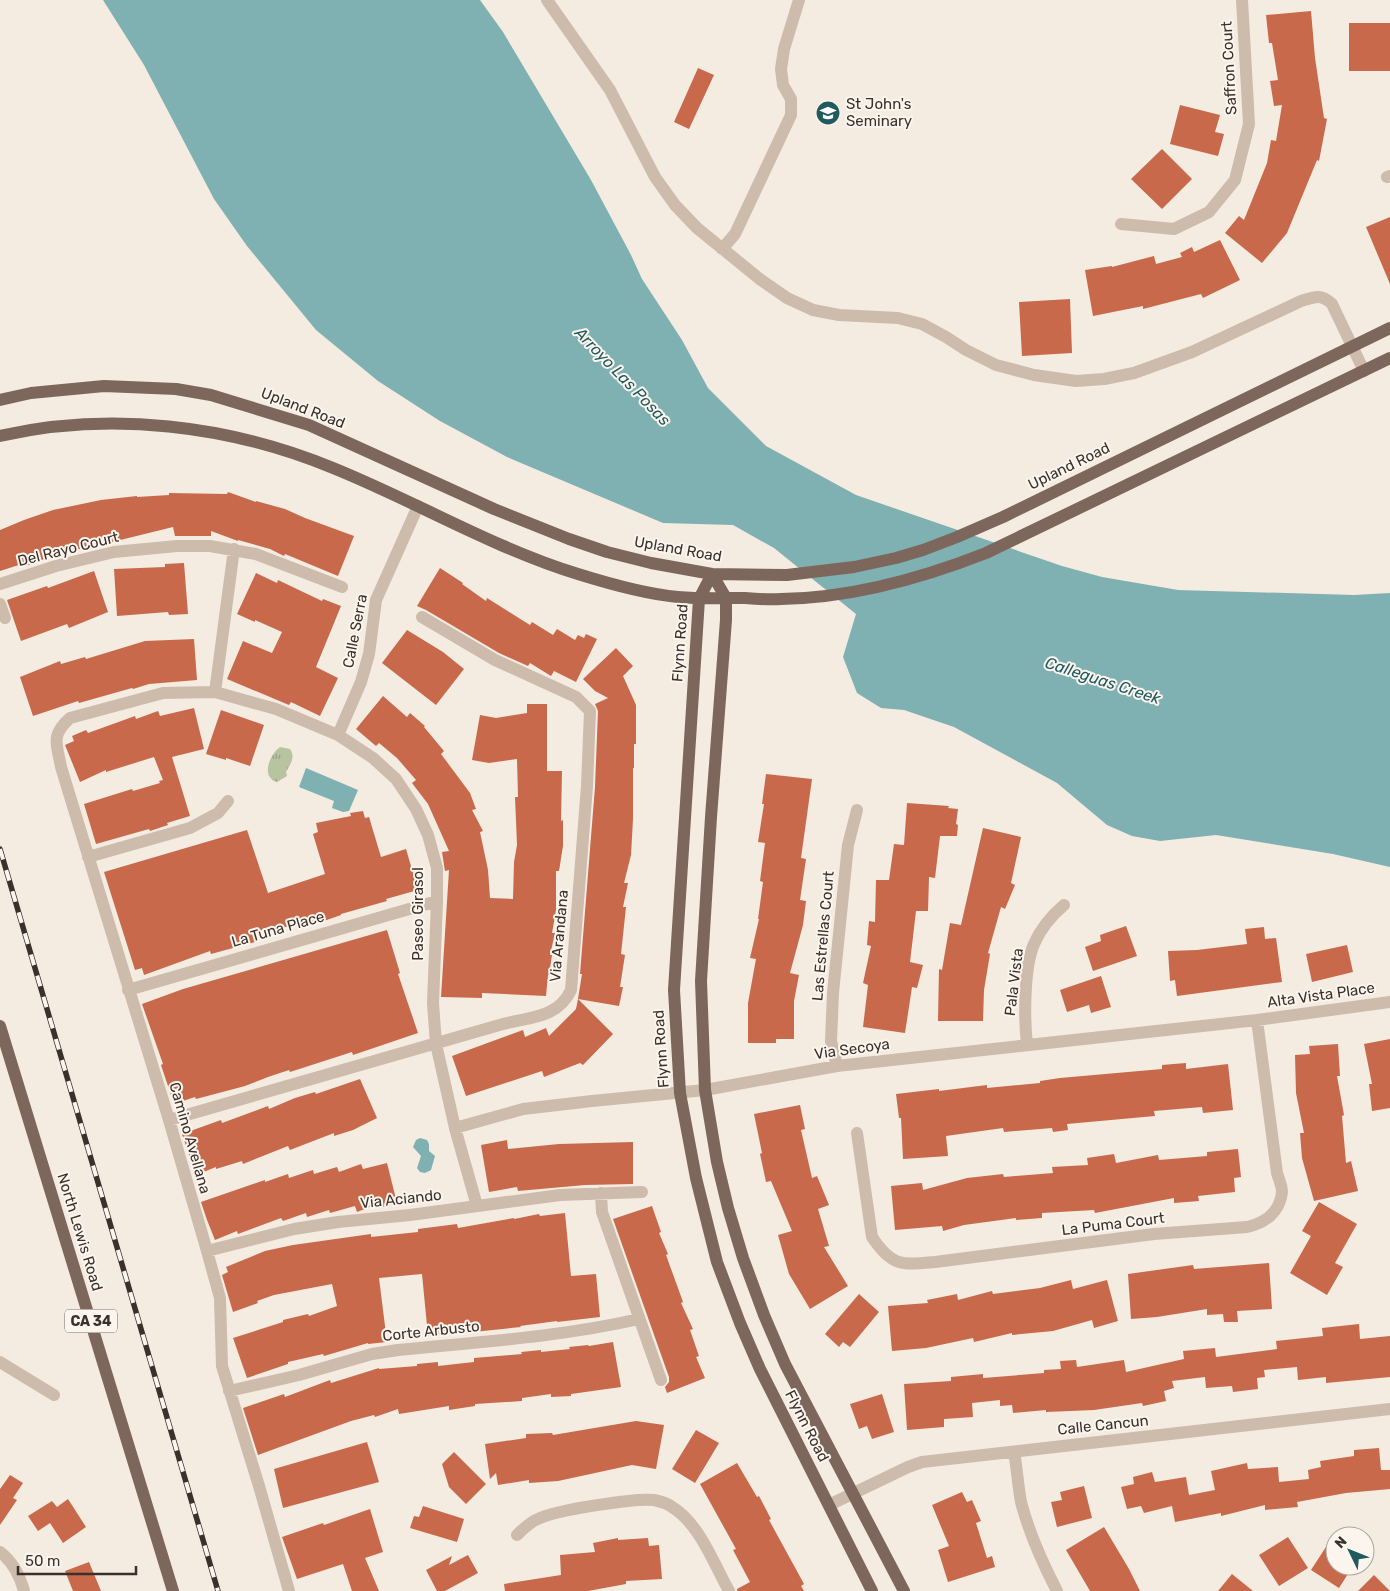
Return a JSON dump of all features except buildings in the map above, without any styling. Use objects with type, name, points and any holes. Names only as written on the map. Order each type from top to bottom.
[{"type":"main road","name":"Upland Road","points":[[0,400],[31,393],[104,386],[176,389],[211,395],[309,425],[494,509],[606,552],[651,563],[712,574],[786,575],[854,567],[896,558],[957,537],[1003,517],[1390,328]]},
{"type":"main road","points":[[0,436],[56,427],[102,424],[151,425],[202,431],[256,442],[297,454],[334,468],[521,553],[577,574],[657,594],[699,599],[809,598],[846,594],[916,578],[976,556],[1029,533],[1390,358]]},
{"type":"main road","points":[[712,574],[726,598]]},
{"type":"main road","name":"Flynn Road","points":[[712,574],[699,599],[674,990],[680,1093],[696,1178],[717,1262],[740,1323],[760,1369],[872,1591]]},
{"type":"main road","name":"Flynn Road","points":[[726,598],[701,981],[705,1090],[717,1162],[743,1258],[764,1316],[785,1364],[904,1591]]},
{"type":"main road","name":"North Lewis Road","points":[[0,1026],[173,1591]]},
{"type":"street","points":[[547,0],[610,90],[660,184],[675,205],[722,250],[787,298],[814,310],[839,315],[898,318],[922,324],[966,350],[996,364],[1034,375],[1076,381],[1104,379],[1134,373],[1192,352],[1301,301],[1318,296],[1327,298],[1332,304],[1364,371]]},
{"type":"street","points":[[722,250],[735,234],[790,114],[792,99],[783,85],[781,69],[784,49],[799,0]]},
{"type":"street","name":"Saffron Court","points":[[1121,224],[1174,229],[1209,212],[1235,180],[1249,124],[1242,0]]},
{"type":"street","name":"Calle Serra","points":[[338,735],[361,682],[369,654],[376,600],[418,506]]},
{"type":"street","name":"Del Rayo Court","points":[[0,584],[56,566],[114,552],[177,546],[210,546],[256,554],[342,587]]},
{"type":"street","points":[[215,692],[234,549]]},
{"type":"street","points":[[0,604],[5,618]]},
{"type":"street","name":"Via Arandana","points":[[169,1120],[503,1024],[550,1013],[559,1008],[567,999],[571,990],[587,786],[590,711],[576,697],[495,660],[422,617]]},
{"type":"street","name":"Paseo Girasol","points":[[88,714],[163,693],[215,692],[276,709],[338,735],[373,758],[396,779],[416,809],[428,835],[437,868],[433,1003],[436,1044],[455,1128],[477,1206]]},
{"type":"street","name":"Camino Avellana","points":[[88,714],[70,718],[60,727],[56,738],[61,768],[169,1120],[207,1251],[220,1298],[222,1366],[289,1591]]},
{"type":"street","points":[[88,857],[190,828],[218,813],[228,801]]},
{"type":"street","name":"Las Estrellas Court","points":[[836,1066],[831,1041],[833,993],[848,845],[857,810]]},
{"type":"street","name":"La Tuna Place","points":[[128,990],[437,901]]},
{"type":"street","name":"Pala Vista","points":[[1027,1044],[1024,1018],[1029,965],[1033,946],[1049,918],[1064,905]]},
{"type":"street","name":"Alta Vista Place","points":[[1257,1020],[1390,1002]]},
{"type":"street","name":"Via Secoya","points":[[455,1128],[523,1109],[592,1100],[705,1090],[836,1066],[1257,1020]]},
{"type":"street","name":"La Puma Court","points":[[857,1133],[872,1237],[882,1251],[893,1260],[907,1264],[945,1261],[1154,1234],[1257,1225],[1268,1219],[1278,1206],[1282,1191],[1277,1173],[1257,1020]]},
{"type":"street","name":"Via Aciando","points":[[207,1251],[294,1229],[338,1222],[410,1215],[560,1195],[642,1192]]},
{"type":"street","points":[[601,1193],[602,1212],[661,1380]]},
{"type":"street","name":"Corte Arbusto","points":[[230,1391],[299,1375],[372,1354],[563,1334],[639,1319]]},
{"type":"street","points":[[0,1362],[54,1395]]},
{"type":"street","name":"Calle Cancun","points":[[829,1505],[908,1466],[922,1462],[1390,1410]]},
{"type":"street","points":[[1014,1452],[1021,1499],[1030,1531],[1043,1565],[1057,1591]]},
{"type":"street","points":[[517,1535],[538,1519],[551,1514],[584,1508],[654,1500],[672,1506],[694,1527],[729,1591]]},
{"type":"street","points":[[0,1552],[13,1566],[20,1578],[24,1591]]},
{"type":"green space","points":[[280,747],[290,749],[292,758],[286,772],[287,776],[277,782],[269,775],[268,765],[276,750]]},
{"type":"water","points":[[103,0],[480,0],[503,32],[591,180],[642,279],[682,340],[708,388],[766,446],[856,495],[1062,566],[1102,577],[1178,590],[1354,595],[1390,593],[1390,867],[1333,854],[1216,835],[1160,841],[1132,836],[1107,825],[1057,783],[954,727],[904,710],[881,708],[857,693],[843,657],[856,614],[774,548],[733,525],[663,523],[507,457],[440,421],[378,381],[316,330],[247,246],[214,199],[144,65]]},
{"type":"water","points":[[306,768],[358,790],[349,811],[343,812],[332,808],[334,801],[299,787]]},
{"type":"water","points":[[420,1138],[427,1140],[429,1151],[435,1156],[431,1170],[425,1173],[420,1172],[417,1168],[421,1156],[413,1147],[416,1140]]},
{"type":"railway","points":[[0,849],[218,1591]]},
{"type":"place","name":"St John's Seminary","points":[[828,113]]},
{"type":"water label","name":"Arroyo Las Posas","points":[[623,376]]},
{"type":"water label","name":"Calleguas Creek","points":[[1103,680]]}]
